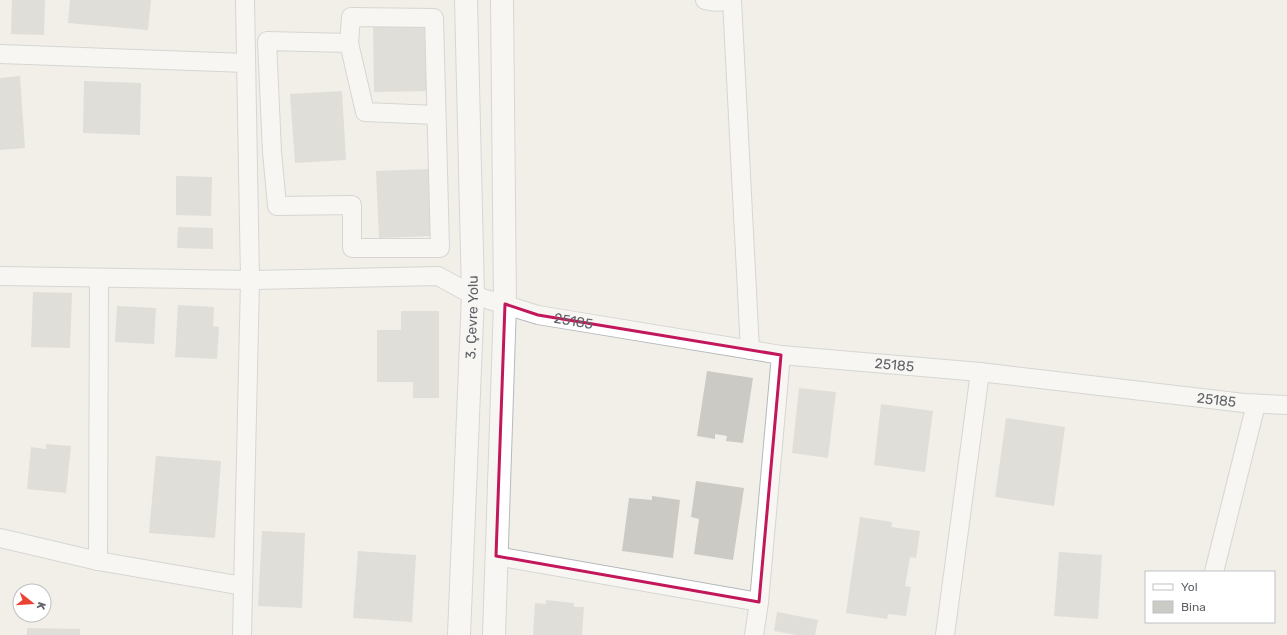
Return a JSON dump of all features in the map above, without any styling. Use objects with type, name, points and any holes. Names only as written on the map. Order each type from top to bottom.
[{"type":"main road","name":"3. Çevre Yolu","points":[[459,635],[473,294],[466,0]]},
{"type":"main road","points":[[494,635],[505,304],[502,0]]},
{"type":"street","points":[[242,635],[250,280],[245,0]]},
{"type":"street","points":[[705,0],[724,2],[728,0]]},
{"type":"street","points":[[732,0],[750,350]]},
{"type":"street","points":[[349,43],[267,41],[272,152],[277,206],[352,205],[352,248],[440,248],[434,18],[351,17],[349,43],[365,112],[436,115]]},
{"type":"street","points":[[0,54],[246,63]]},
{"type":"street","points":[[248,152],[272,152]]},
{"type":"street","name":"25185","points":[[0,276],[250,280],[438,276],[473,294],[538,315],[781,355],[980,372],[1256,404],[1287,405]]},
{"type":"street","points":[[98,561],[99,278]]},
{"type":"street","points":[[754,635],[759,602],[781,355]]},
{"type":"street","points":[[945,635],[980,372]]},
{"type":"street","points":[[1214,571],[1256,404]]},
{"type":"street","points":[[0,538],[98,561],[243,586]]},
{"type":"street","points":[[496,556],[759,602]]},
{"type":"highlighted area","points":[[505,304],[538,315],[781,355],[759,602],[496,556]]},
{"type":"building","points":[[12,0],[45,0],[44,35],[11,34]]},
{"type":"building","points":[[70,0],[151,0],[148,30],[68,23]]},
{"type":"building","points":[[431,21],[432,91],[374,92],[373,22]]},
{"type":"building","points":[[20,76],[25,148],[0,150],[0,78]]},
{"type":"building","points":[[84,81],[141,83],[140,135],[83,133]]},
{"type":"building","points":[[342,91],[346,160],[295,163],[290,94]]},
{"type":"building","points":[[430,169],[432,236],[379,238],[376,171]]},
{"type":"building","points":[[176,176],[212,177],[211,216],[176,215]]},
{"type":"building","points":[[178,227],[213,228],[213,249],[177,248]]},
{"type":"building","points":[[33,292],[72,293],[70,348],[31,347]]},
{"type":"building","points":[[178,305],[214,307],[213,326],[219,327],[217,359],[175,357]]},
{"type":"building","points":[[117,306],[156,308],[154,344],[115,342]]},
{"type":"building","points":[[401,311],[439,311],[439,398],[413,398],[413,382],[377,382],[377,330],[401,330]]},
{"type":"building","points":[[707,371],[753,378],[743,443],[726,441],[727,436],[715,434],[715,439],[697,436]]},
{"type":"building","points":[[799,388],[836,392],[828,458],[792,453]]},
{"type":"building","points":[[881,404],[933,411],[925,472],[874,465]]},
{"type":"building","points":[[1006,418],[1065,427],[1054,506],[995,497]]},
{"type":"building","points":[[46,444],[71,446],[66,493],[27,489],[31,447],[46,449]]},
{"type":"building","points":[[156,456],[221,461],[215,538],[149,533]]},
{"type":"building","points":[[696,481],[744,488],[733,560],[694,554],[699,519],[691,517]]},
{"type":"building","points":[[652,496],[680,500],[673,558],[622,551],[629,498],[652,500]]},
{"type":"building","points":[[860,517],[892,522],[891,527],[920,531],[916,558],[910,557],[905,586],[911,587],[906,616],[888,614],[887,619],[846,613]]},
{"type":"building","points":[[262,531],[305,533],[302,608],[258,606]]},
{"type":"building","points":[[358,551],[416,555],[412,622],[353,618]]},
{"type":"building","points":[[1059,552],[1102,555],[1098,619],[1054,616]]},
{"type":"building","points":[[546,600],[574,603],[574,607],[584,607],[582,635],[533,635],[535,603],[546,604]]},
{"type":"building","points":[[777,612],[818,620],[815,635],[797,635],[774,631]]},
{"type":"building","points":[[27,628],[80,629],[80,635],[27,635]]}]
